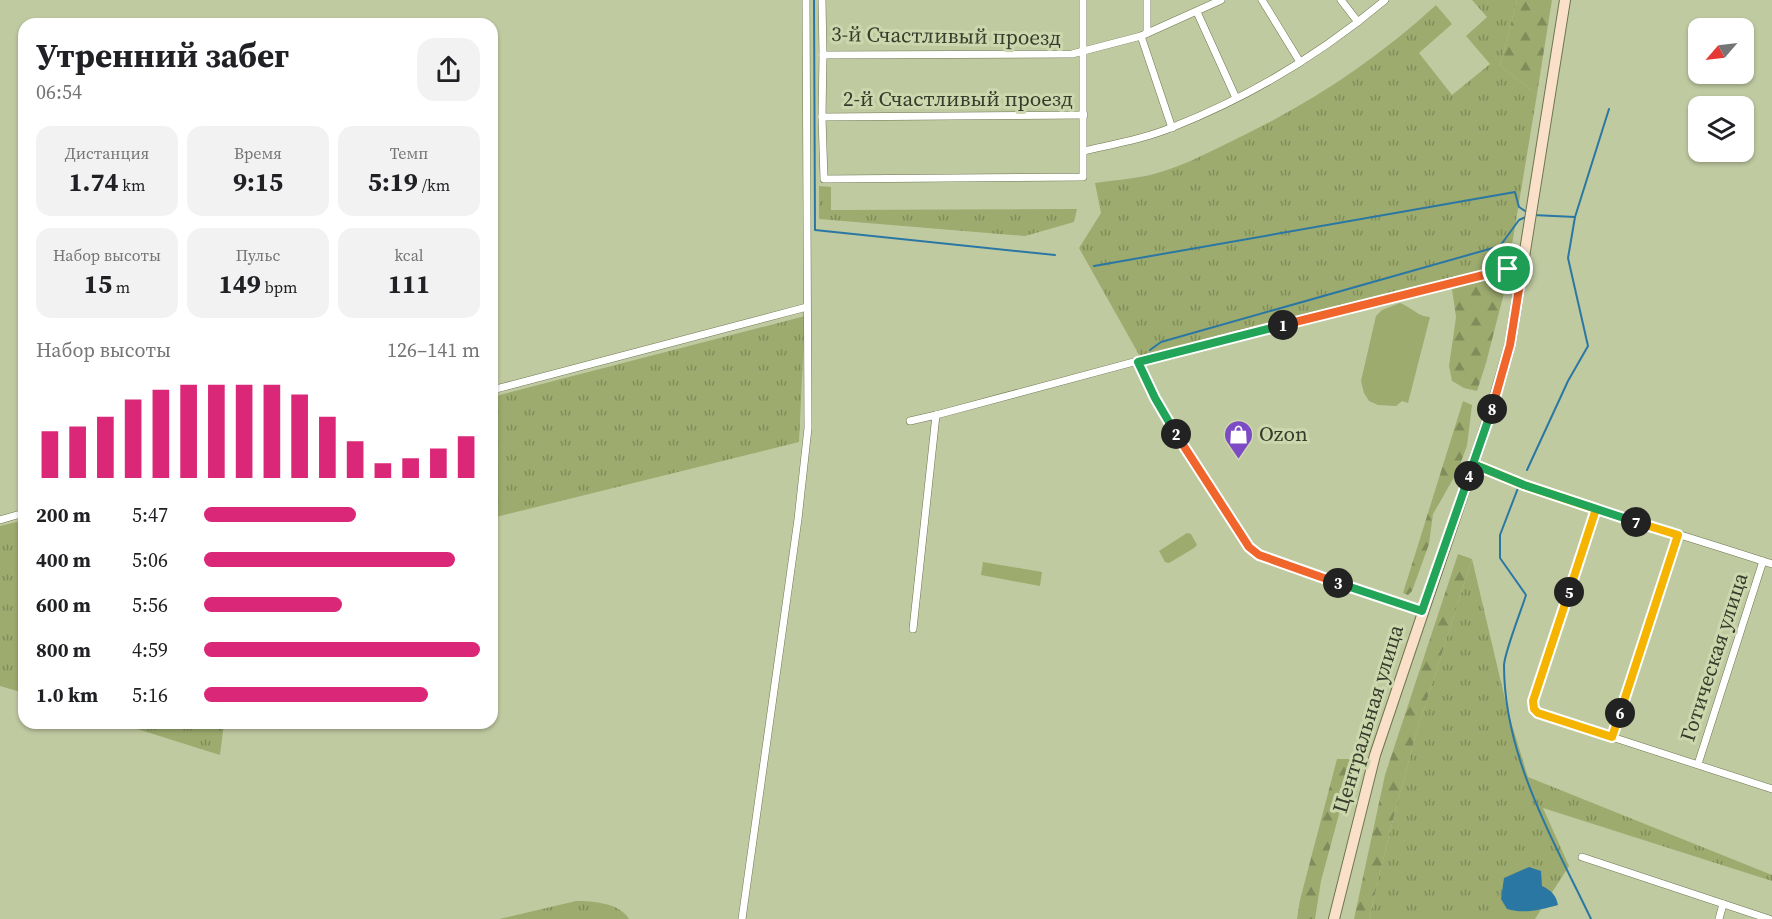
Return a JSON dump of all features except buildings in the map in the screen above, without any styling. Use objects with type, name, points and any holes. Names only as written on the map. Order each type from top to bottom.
[{"type":"main road","name":"Центральная улица","points":[[1334,919],[1375,755],[1491,411],[1510,345],[1565,0]]},
{"type":"street","points":[[742,919],[807,437],[806,0]]},
{"type":"street","name":"3-й Счастливый проезд","points":[[822,0],[823,55],[1072,54],[1144,35],[1197,12],[1207,4],[1221,0]]},
{"type":"street","points":[[822,117],[824,179],[1083,177],[1083,0]]},
{"type":"street","points":[[1147,0],[1144,35],[1172,128]]},
{"type":"street","points":[[1262,0],[1300,62]]},
{"type":"street","points":[[1341,0],[1358,22]]},
{"type":"street","points":[[1084,151],[1172,128],[1236,98],[1300,62],[1358,22],[1385,0]]},
{"type":"street","points":[[1197,12],[1236,98]]},
{"type":"street","name":"2-й Счастливый проезд","points":[[823,55],[822,117],[1084,115]]},
{"type":"street","points":[[910,421],[1238,334],[1344,311],[1500,270],[1522,270]]},
{"type":"street","points":[[498,388],[807,307]]},
{"type":"street","points":[[1138,362],[1155,398],[1184,447],[1249,547],[1259,555],[1422,611]]},
{"type":"street","points":[[913,629],[936,415]]},
{"type":"street","points":[[1473,464],[1524,485],[1772,564]]},
{"type":"street","points":[[1596,509],[1533,706],[1538,713],[1772,789]]},
{"type":"street","points":[[0,520],[18,515]]},
{"type":"street","points":[[1612,737],[1678,535]]},
{"type":"street","name":"Готическая улица","points":[[1698,764],[1763,561]]},
{"type":"street","points":[[1582,857],[1769,919]]},
{"type":"street","points":[[1719,919],[1724,904]]},
{"type":"green space","points":[[1472,0],[1517,0],[1500,66],[1537,94],[1508,269],[1142,360],[1079,248],[1101,213],[1095,183],[1164,171],[1202,156],[1258,128],[1312,98],[1364,64],[1436,5],[1452,24],[1419,53],[1452,95],[1490,64],[1466,36],[1487,17]]},
{"type":"green space","points":[[1517,0],[1552,0],[1537,94],[1500,66]]},
{"type":"green space","points":[[819,186],[831,187],[831,210],[1077,209],[1074,222],[1025,236],[819,219]]},
{"type":"green space","points":[[1483,280],[1502,284],[1504,293],[1477,391],[1464,388],[1452,381],[1449,366],[1456,317],[1452,289]]},
{"type":"green space","points":[[1400,303],[1430,317],[1408,403],[1402,401],[1396,406],[1378,405],[1369,401],[1361,381],[1376,316],[1382,310]]},
{"type":"green space","points":[[805,316],[799,442],[498,517],[498,395]]},
{"type":"green space","points":[[1463,401],[1472,405],[1467,446],[1457,472],[1433,514],[1429,544],[1412,591],[1408,595],[1403,593]]},
{"type":"green space","points":[[18,522],[18,691],[0,686],[0,526]]},
{"type":"green space","points":[[1187,533],[1191,534],[1197,545],[1169,563],[1165,562],[1159,551]]},
{"type":"green space","points":[[1458,554],[1472,559],[1416,734],[1369,919],[1354,919],[1385,775]]},
{"type":"green space","points":[[1472,559],[1508,712],[1528,777],[1772,875],[1772,881],[1543,808],[1569,866],[1535,919],[1369,919],[1416,734]]},
{"type":"green space","points":[[983,562],[1042,572],[1040,586],[981,575]]},
{"type":"green space","points":[[137,729],[223,729],[220,755]]},
{"type":"green space","points":[[1337,759],[1354,759],[1321,881],[1315,919],[1297,919],[1300,900]]},
{"type":"green space","points":[[576,901],[598,902],[613,906],[629,919],[499,919]]},
{"type":"water","points":[[1529,867],[1541,871],[1542,886],[1553,894],[1558,905],[1526,911],[1507,909],[1501,899],[1504,878]]},
{"type":"waterway","points":[[814,0],[815,230],[1055,255]]},
{"type":"waterway","points":[[1527,470],[1568,381],[1588,346],[1568,258],[1575,217],[1609,109]]},
{"type":"waterway","points":[[1094,266],[1515,192],[1519,207],[1528,213]]},
{"type":"waterway","points":[[1533,215],[1575,217]]},
{"type":"waterway","points":[[1150,350],[1161,342],[1500,246],[1519,220],[1528,216]]},
{"type":"waterway","points":[[1518,488],[1500,535],[1500,558],[1526,595],[1505,659],[1506,699],[1512,732],[1533,796],[1591,919]]},
{"type":"place","name":"Ozon","points":[[1238,460]]},
{"type":"route","points":[[1508,269],[1344,311],[1238,334],[1138,362],[1139,367],[1196,468],[1238,533],[1254,552],[1387,601],[1422,611],[1473,464],[1524,485],[1596,509],[1533,706],[1538,713],[1612,737],[1678,535],[1524,485],[1473,464],[1510,345],[1522,270],[1508,269]]}]
